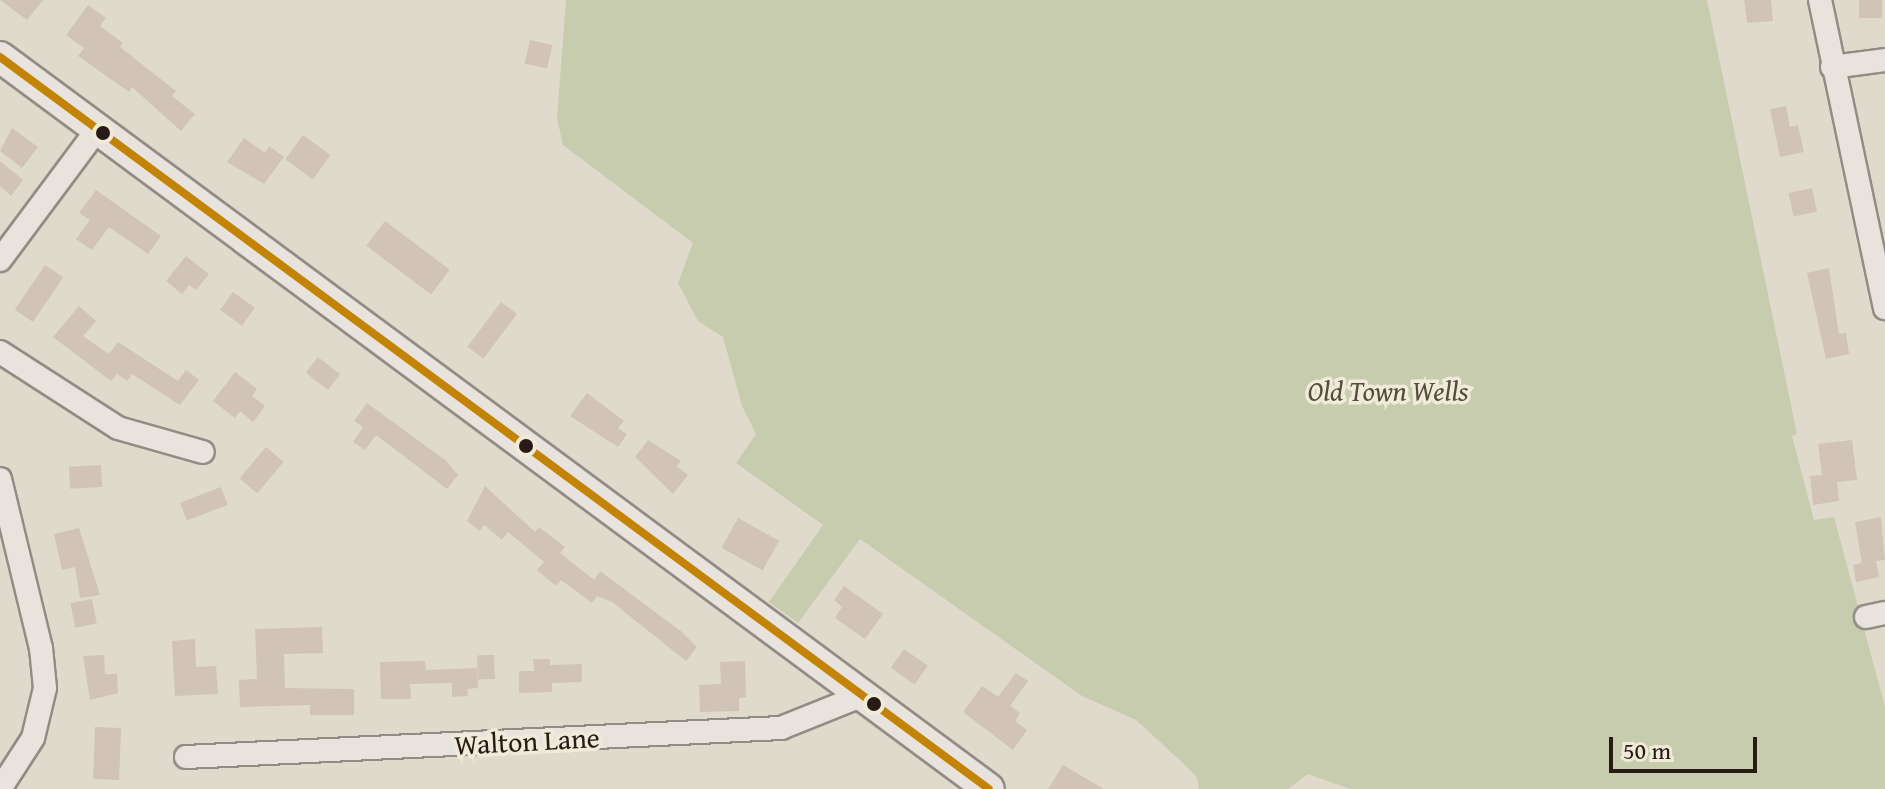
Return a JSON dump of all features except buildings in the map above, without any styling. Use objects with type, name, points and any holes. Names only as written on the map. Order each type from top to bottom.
[{"type":"main road","points":[[0,57],[989,789]]},
{"type":"street","points":[[1820,0],[1885,308]]},
{"type":"street","points":[[1832,67],[1885,60]]},
{"type":"street","points":[[0,260],[97,130]]},
{"type":"street","points":[[0,352],[118,428],[203,452]]},
{"type":"street","points":[[0,479],[41,648],[45,688],[33,738],[0,789]]},
{"type":"street","name":"Walton Lane","points":[[186,757],[781,728],[861,696]]},
{"type":"green space","name":"Old Town Wells","points":[[566,0],[1707,0],[1797,434],[1792,436],[1814,520],[1834,517],[1885,707],[1885,789],[1350,789],[1308,774],[1288,789],[1199,789],[1197,778],[1136,720],[1082,696],[860,539],[798,623],[769,602],[823,525],[736,463],[756,434],[742,406],[723,337],[698,321],[678,283],[693,243],[563,145],[557,118]]},
{"type":"transit line","points":[[0,57],[989,789]]}]
